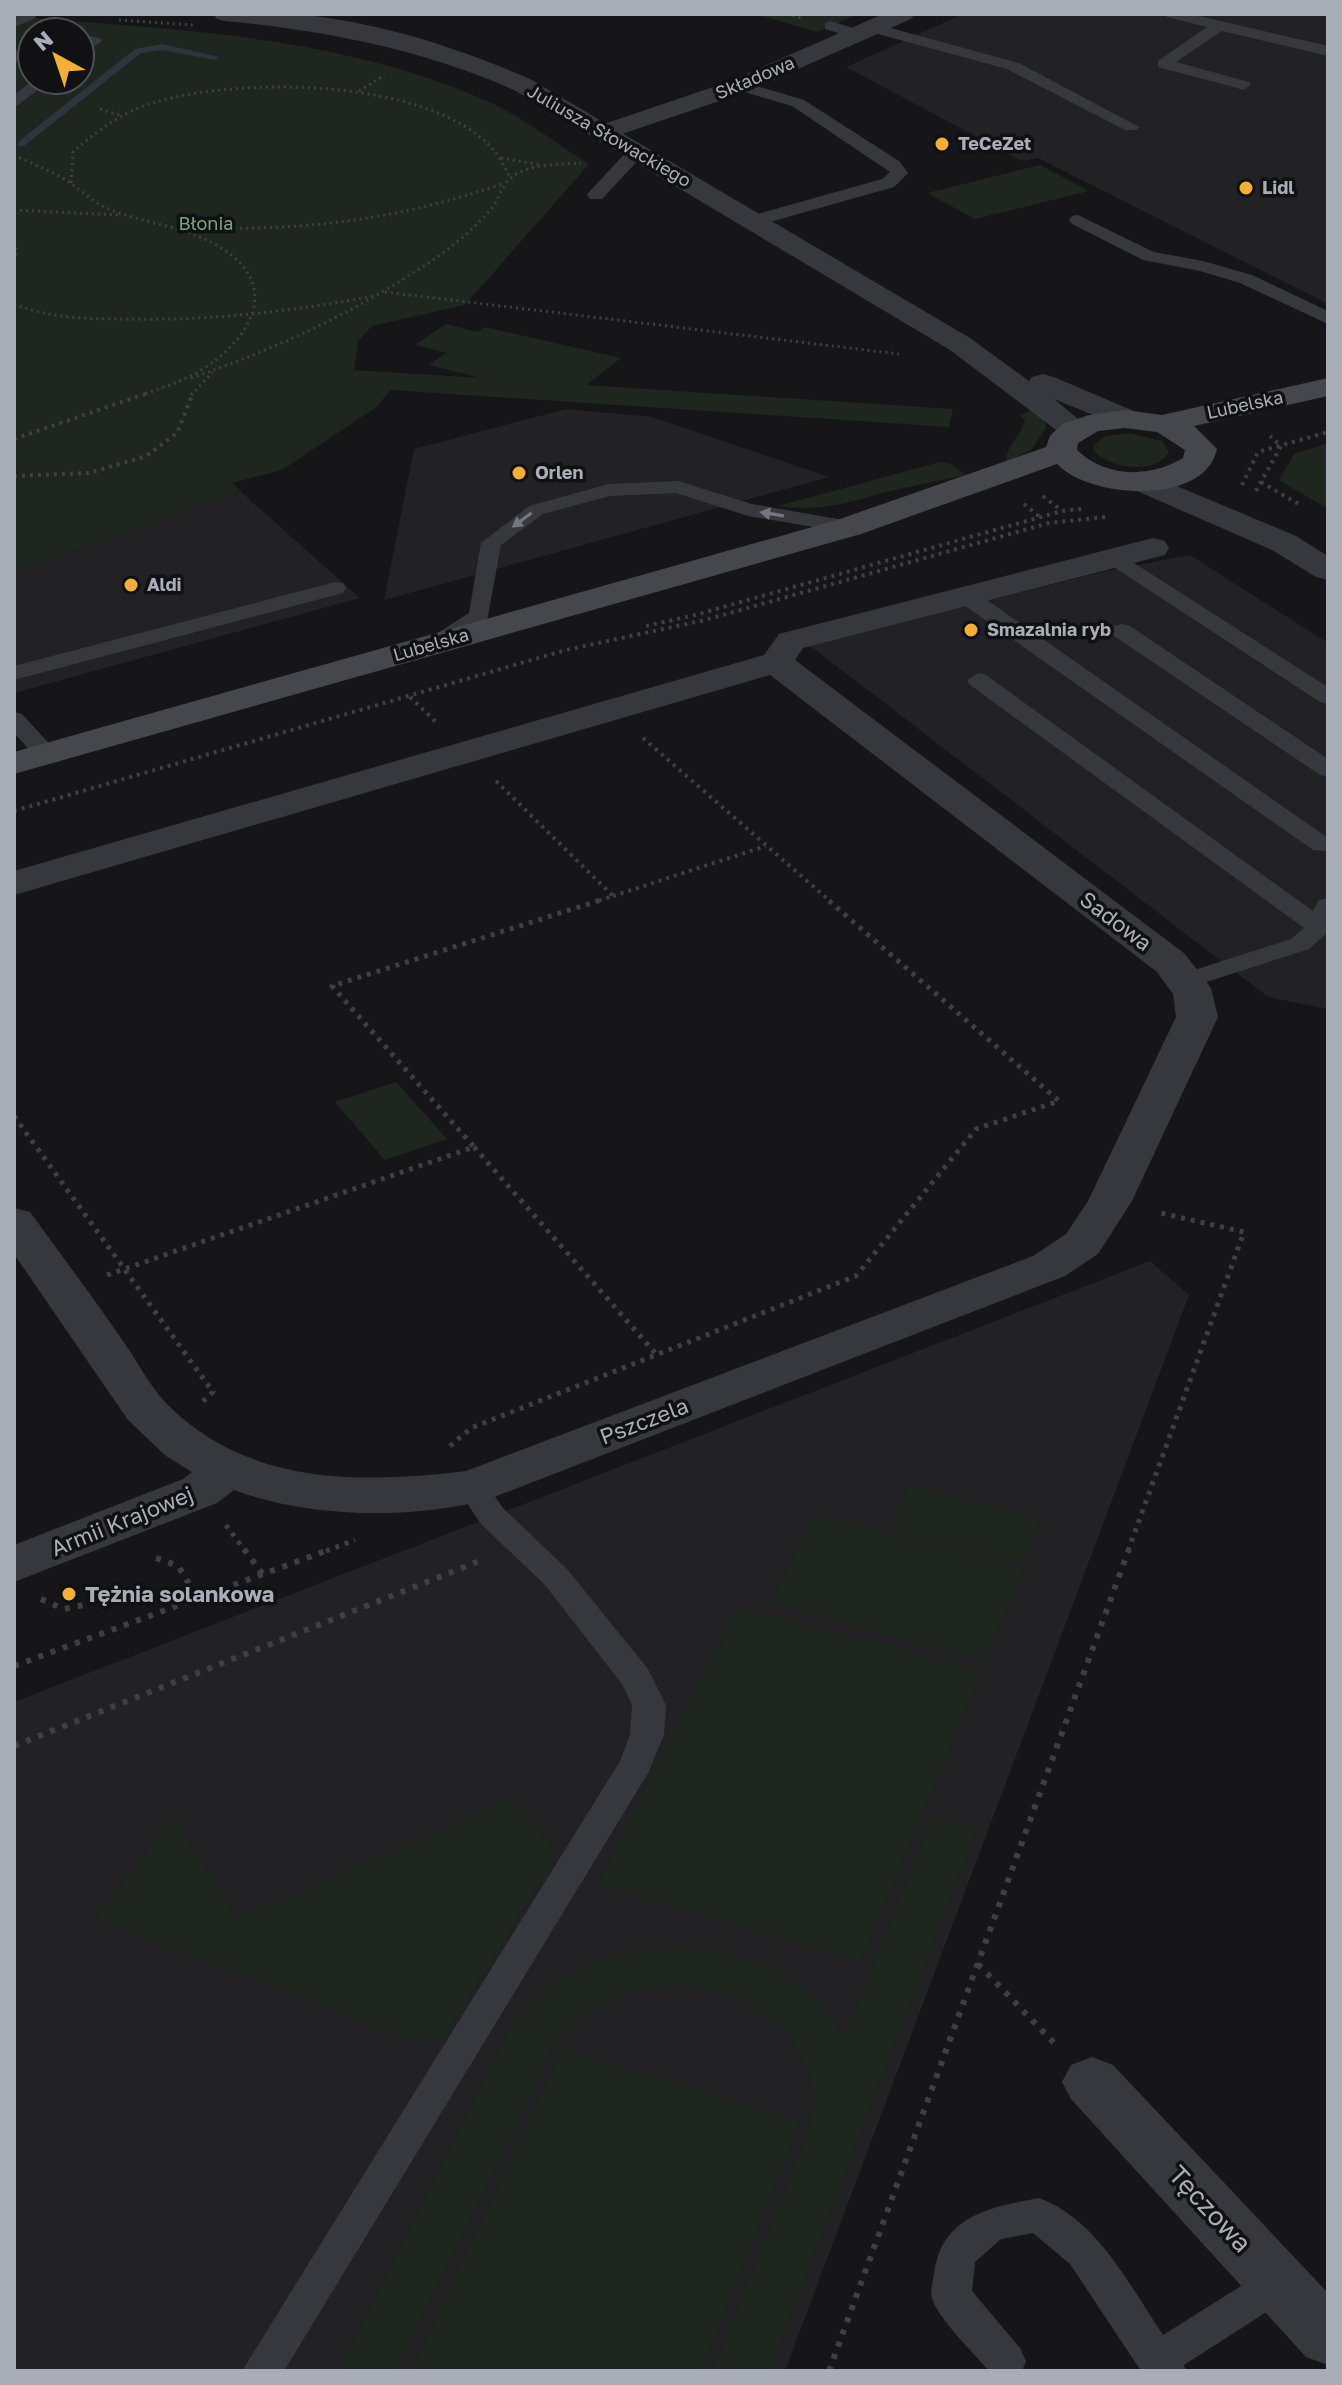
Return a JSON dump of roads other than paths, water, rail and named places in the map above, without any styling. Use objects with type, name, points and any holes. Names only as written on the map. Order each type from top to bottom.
[{"type":"main road","name":"Lubelska","points":[[849,527],[1068,440],[1089,424],[1125,419],[1162,424],[1328,390]]},
{"type":"main road","name":"Lubelska","points":[[30,759],[849,527],[1036,491],[1176,475],[1200,456],[1328,390]]},
{"type":"main road","points":[[1162,424],[1181,430],[1194,439],[1200,456]]},
{"type":"main road","points":[[1068,440],[1078,468],[1126,479]]},
{"type":"street","points":[[14,20],[26,14]]},
{"type":"street","name":"Juliusza Słowackiego","points":[[225,14],[347,28],[428,47],[523,85],[960,344],[1125,419]]},
{"type":"street","name":"Składowa","points":[[604,132],[740,86],[903,14]]},
{"type":"street","name":"Juliusza Słowackiego","points":[[960,344],[1068,440]]},
{"type":"street","points":[[1200,456],[1242,493],[1284,543]]},
{"type":"street","points":[[1126,479],[1284,543],[1328,570]]},
{"type":"street","points":[[14,883],[776,662],[791,641],[1153,548]]},
{"type":"street","name":"Sadowa","points":[[776,662],[1171,963],[1188,980]]},
{"type":"street","name":"Pszczela","points":[[14,1222],[151,1416],[184,1445],[213,1480],[339,1493],[421,1495],[472,1487],[1049,1266],[1082,1244],[1110,1201],[1197,1017],[1198,998],[1188,980]]},
{"type":"street","name":"Armii Krajowej","points":[[26,1580],[213,1480]]},
{"type":"street","name":"Tęczowa","points":[[1092,2082],[1328,2337]]},
{"type":"lane","points":[[1172,14],[1328,51]]},
{"type":"lane","points":[[1220,25],[1164,64],[1243,85]]},
{"type":"lane","points":[[830,26],[865,31],[1013,66],[1131,127]]},
{"type":"lane","points":[[740,86],[798,103],[893,165],[900,173],[888,183],[753,221]]},
{"type":"lane","points":[[596,195],[637,151]]},
{"type":"lane","points":[[1078,220],[1149,256],[1203,266],[1246,279],[1328,318]]},
{"type":"lane","points":[[432,644],[479,616],[491,543],[536,510],[609,490],[678,487],[748,510],[849,527]]},
{"type":"lane","points":[[1113,558],[1328,697]]},
{"type":"lane","points":[[14,673],[335,588]]},
{"type":"lane","points":[[966,596],[1322,845]]},
{"type":"lane","points":[[1122,631],[1328,770]]},
{"type":"lane","points":[[978,680],[1323,916],[1300,944],[1188,980]]},
{"type":"lane","points":[[14,719],[30,759]]},
{"type":"lane","points":[[262,2371],[636,1764],[647,1735],[649,1705],[636,1678],[556,1577],[492,1516],[472,1487]]},
{"type":"lane","points":[[1006,2361],[951,2296],[956,2254],[991,2224],[1039,2215],[1084,2252],[1161,2366],[1279,2283]]},
{"type":"waterway","points":[[21,144],[138,51],[162,47],[215,57]]},
{"type":"place","name":"TeCeZet","points":[[942,144]]},
{"type":"place","name":"Lidl","points":[[1246,188]]},
{"type":"place","name":"Orlen","points":[[519,473]]},
{"type":"place","name":"Aldi","points":[[131,585]]},
{"type":"place","name":"Smazalnia ryb","points":[[971,630]]},
{"type":"place","name":"Tężnia solankowa","points":[[69,1594]]},
{"type":"park label","name":"Błonia","points":[[206,224]]}]
